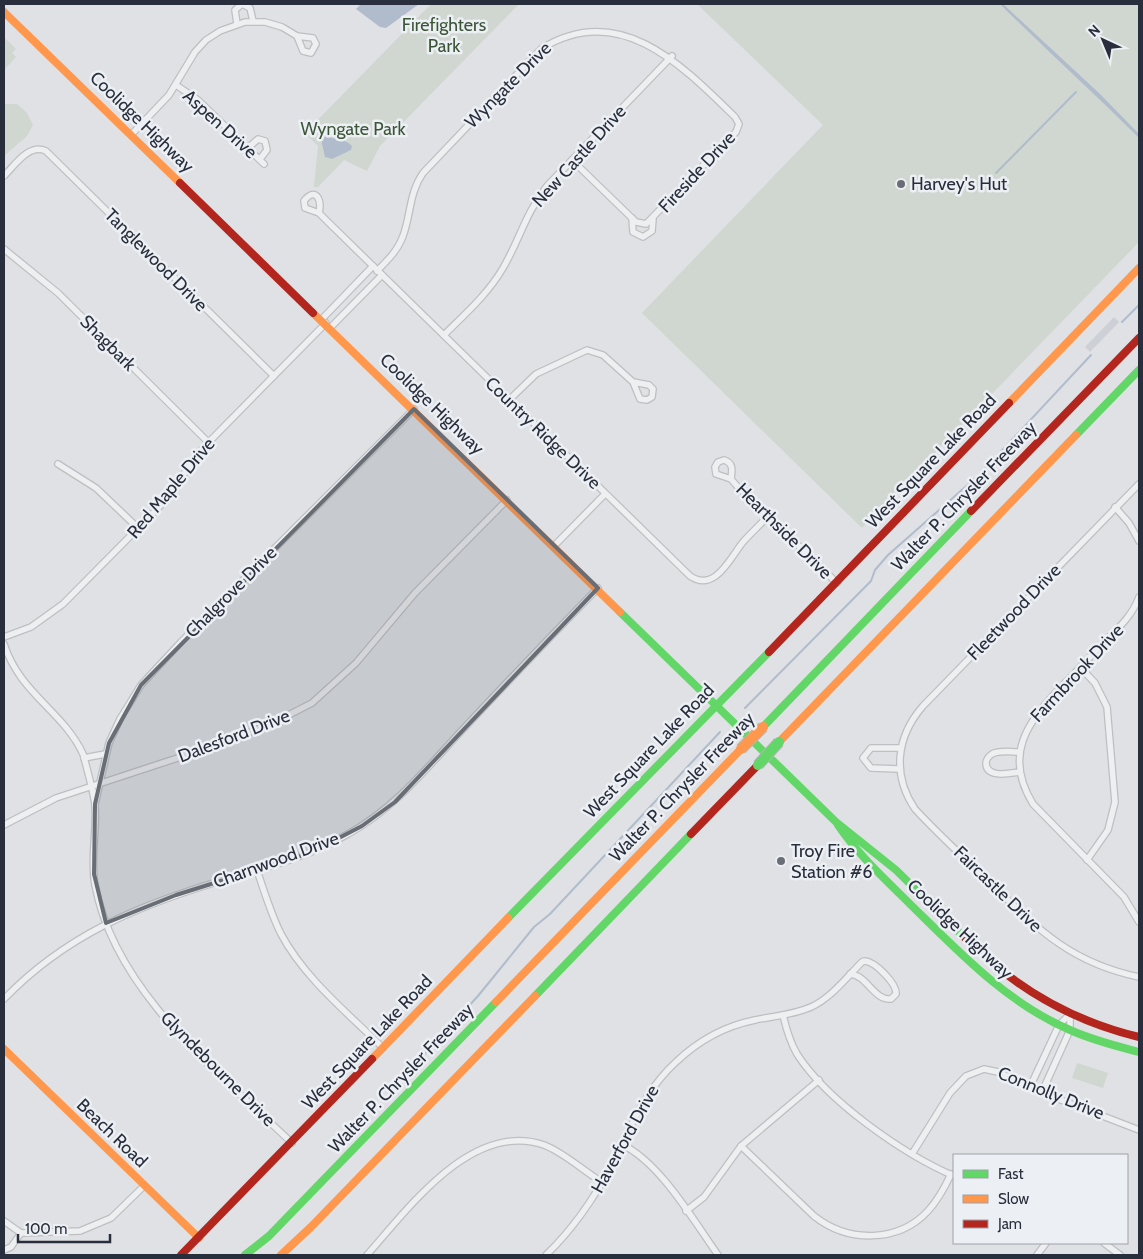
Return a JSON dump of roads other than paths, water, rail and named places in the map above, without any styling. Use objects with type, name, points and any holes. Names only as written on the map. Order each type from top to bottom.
[{"type":"main road","name":"Coolidge Highway","points":[[4,12],[132,134],[836,822],[891,865],[1001,971],[1029,991],[1070,1014],[1115,1031],[1139,1037]]},
{"type":"main road","name":"West Square Lake Road","points":[[181,1255],[292,1143],[716,704],[837,583],[1139,268]]},
{"type":"main road","name":"Walter P. Chrysler Freeway","points":[[245,1255],[269,1236],[336,1168],[1139,338]]},
{"type":"main road","points":[[281,1255],[311,1227],[1139,370]]},
{"type":"main road","name":"Coolidge Highway","points":[[836,822],[846,837],[881,876],[973,966],[1015,1000],[1070,1030],[1105,1043],[1139,1052]]},
{"type":"main road","name":"Beach Road","points":[[4,1049],[199,1238]]},
{"type":"street","points":[[236,24],[235,10],[242,4],[250,8],[253,21]]},
{"type":"street","points":[[132,134],[164,102],[176,85],[192,55],[213,34],[236,24],[253,21],[275,24],[297,36]]},
{"type":"street","name":"Wyngate Drive","points":[[326,323],[378,271],[400,244],[406,227],[412,194],[423,173],[541,49],[562,33],[578,26]]},
{"type":"street","points":[[662,46],[672,56]]},
{"type":"street","name":"Fireside Drive","points":[[572,160],[632,218],[641,224],[652,219],[736,132],[739,124],[736,117],[672,56]]},
{"type":"street","name":"New Castle Drive","points":[[444,335],[490,287],[510,255],[522,224],[534,202],[672,56]]},
{"type":"street","name":"Aspen Drive","points":[[176,85],[198,100],[262,162],[267,150],[265,141],[258,139],[248,148]]},
{"type":"street","name":"Tanglewood Drive","points":[[4,176],[26,153],[36,149],[49,153],[274,376]]},
{"type":"street","name":"Country Ridge Drive","points":[[320,213],[690,576],[700,581],[709,580],[718,575],[744,541],[768,516]]},
{"type":"street","name":"Fireside Drive","points":[[632,218],[633,232],[643,237],[652,231],[652,219]]},
{"type":"street","name":"Shagbark","points":[[4,249],[58,293],[208,442]]},
{"type":"street","name":"Wyngate Drive","points":[[326,323],[378,271]]},
{"type":"street","name":"Red Maple Drive","points":[[4,636],[31,626],[59,607],[167,498],[187,467],[208,442],[326,323]]},
{"type":"street","points":[[509,400],[536,374],[587,350],[603,355],[633,382]]},
{"type":"street","name":"Chalgrove Drive","points":[[95,804],[101,785],[105,754],[120,719],[149,676],[414,409]]},
{"type":"street","points":[[58,464],[96,488],[138,528]]},
{"type":"street","name":"Hearthside Drive","points":[[731,479],[837,583]]},
{"type":"street","name":"Fleetwood Drive","points":[[899,758],[900,748],[908,727],[923,706],[1139,484]]},
{"type":"street","points":[[554,546],[605,494]]},
{"type":"street","name":"Dalesford Drive","points":[[4,825],[48,801],[101,785],[261,729],[312,703],[352,667],[415,593],[507,500]]},
{"type":"street","points":[[1115,507],[1129,523],[1139,541]]},
{"type":"street","name":"Charnwood Drive","points":[[4,999],[45,961],[106,923],[176,895],[323,847],[358,829],[387,810],[411,788],[477,714],[598,588]]},
{"type":"street","name":"Farmbrook Drive","points":[[1139,597],[1127,618],[1035,715],[1024,736],[1019,752],[1023,785],[1033,804],[1124,897],[1139,922]]},
{"type":"street","name":"Glyndebourne Drive","points":[[4,644],[20,679],[66,729],[84,758],[95,804],[94,874],[106,923],[132,972],[171,1024],[200,1055],[292,1143]]},
{"type":"street","points":[[1080,667],[1095,684],[1107,707],[1115,802],[1108,830],[1087,860]]},
{"type":"street","points":[[899,769],[871,768],[864,758],[871,748],[900,748]]},
{"type":"street","points":[[1019,752],[993,753],[988,757],[986,764],[988,770],[994,773],[1020,772]]},
{"type":"street","points":[[84,758],[105,754]]},
{"type":"street","name":"Faircastle Drive","points":[[899,758],[899,769],[907,796],[916,809],[1041,931],[1086,961],[1113,971],[1139,976]]},
{"type":"street","points":[[257,870],[277,926],[296,957],[330,996],[383,1048]]},
{"type":"street","name":"Haverford Drive","points":[[546,1255],[570,1228],[602,1182],[637,1112],[653,1087],[683,1055],[702,1041],[731,1027],[803,1010],[821,1001],[862,962],[869,961],[894,984],[896,994],[891,999],[886,999],[861,977],[850,974]]},
{"type":"street","points":[[1030,1087],[1059,1025],[1070,1014]]},
{"type":"street","points":[[1042,1092],[1070,1030],[1070,1014]]},
{"type":"street","points":[[742,1146],[819,1220],[844,1232],[861,1236],[891,1233],[918,1220],[938,1199],[953,1175],[912,1154],[856,1115],[819,1080],[796,1053],[783,1015]]},
{"type":"street","name":"Connolly Drive","points":[[912,1154],[941,1106],[955,1088],[971,1073],[984,1069],[992,1070],[1139,1130]]},
{"type":"street","points":[[686,1211],[704,1196],[742,1146],[819,1080]]},
{"type":"street","points":[[367,1255],[437,1181],[472,1154],[497,1143],[521,1141],[544,1146],[602,1182]]},
{"type":"street","points":[[621,1144],[636,1152],[655,1169],[718,1255]]},
{"type":"street","points":[[4,1221],[20,1234],[72,1232],[98,1225],[119,1211],[144,1186]]},
{"type":"street","points":[[4,1250],[11,1247],[20,1234]]},
{"type":"street","points":[[1037,1255],[1045,1244]]},
{"type":"street","points":[[1105,1244],[1120,1255]]},
{"type":"water","points":[[361,4],[419,4],[386,28],[380,27],[356,9]]},
{"type":"water","points":[[1000,4],[1003,4],[1100,94],[1139,134],[1139,138],[1035,38]]},
{"type":"water","points":[[323,133],[349,143],[352,146],[351,150],[332,159],[325,157],[320,135]]},
{"type":"waterway","points":[[996,173],[1076,92]]},
{"type":"waterway","points":[[1122,322],[1139,305]]},
{"type":"waterway","points":[[745,708],[871,581],[875,570],[888,555],[980,474],[1091,355]]},
{"type":"waterway","points":[[410,1070],[478,996],[534,927],[550,914],[720,732]]},
{"type":"place","name":"Harvey's Hut","points":[[901,184]]},
{"type":"place","name":"Troy Fire Station #6","points":[[781,861]]},
{"type":"park label","name":"Firefighters Park","points":[[444,35]]},
{"type":"park label","name":"Wyngate Park","points":[[353,129]]}]
